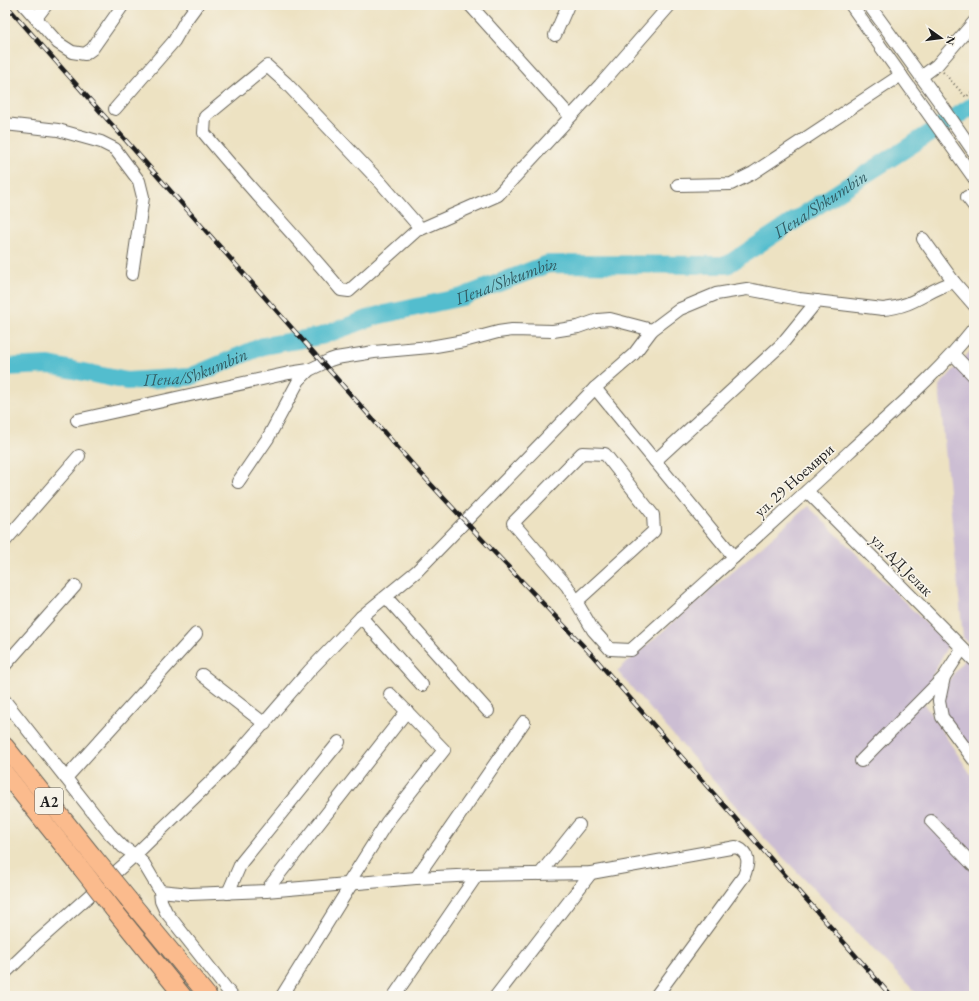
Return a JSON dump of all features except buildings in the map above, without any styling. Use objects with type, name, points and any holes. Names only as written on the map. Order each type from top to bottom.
[{"type":"highway","name":"A2","points":[[5,746],[208,996]]},
{"type":"highway","name":"A2","points":[[5,773],[183,996]]},
{"type":"street","points":[[24,5],[58,42],[72,52],[85,54],[92,49],[124,5]]},
{"type":"street","points":[[36,18],[46,5]]},
{"type":"street","points":[[115,109],[174,41],[197,5]]},
{"type":"street","points":[[470,5],[570,116]]},
{"type":"street","points":[[555,35],[568,5]]},
{"type":"street","points":[[421,229],[286,82],[267,66],[205,116],[204,133],[312,255],[340,290],[349,291],[417,230],[421,229],[498,194],[600,84],[670,5]]},
{"type":"street","points":[[851,5],[974,178]]},
{"type":"street","points":[[869,5],[974,152]]},
{"type":"street","points":[[921,77],[937,65],[974,22]]},
{"type":"street","points":[[678,185],[731,184],[753,174],[901,75]]},
{"type":"street","points":[[5,124],[58,130],[101,142],[115,149],[139,181],[143,197],[132,274]]},
{"type":"street","points":[[923,239],[954,282],[973,303]]},
{"type":"street","points":[[5,973],[36,943],[135,855],[227,766],[310,670],[361,617],[417,571],[596,388],[634,354],[652,330],[680,310],[716,294],[747,289],[799,299],[883,309],[905,306],[944,285],[954,282]]},
{"type":"street","points":[[655,461],[781,345],[817,301]]},
{"type":"street","points":[[77,420],[309,370],[336,358],[430,347],[464,341],[498,332],[512,330],[553,331],[578,327],[598,320],[610,319],[652,330]]},
{"type":"street","name":"ул. 29 Ноември","points":[[577,601],[593,630],[610,650],[630,650],[932,376],[953,354],[974,328]]},
{"type":"street","points":[[953,354],[974,376]]},
{"type":"street","points":[[238,482],[268,438],[299,380],[309,370]]},
{"type":"street","points":[[596,388],[734,557]]},
{"type":"street","points":[[582,453],[605,454],[653,515],[654,531],[577,601],[567,586],[513,523],[582,453]]},
{"type":"street","points":[[5,541],[79,456]]},
{"type":"street","name":"ул. АД Јелак","points":[[807,491],[974,660]]},
{"type":"street","points":[[5,666],[75,586]]},
{"type":"street","points":[[386,597],[488,711]]},
{"type":"street","points":[[361,617],[422,686]]},
{"type":"street","points":[[66,778],[196,634]]},
{"type":"street","points":[[861,760],[944,678],[962,649]]},
{"type":"street","points":[[202,675],[264,724]]},
{"type":"street","points":[[944,678],[939,701],[942,717],[974,760]]},
{"type":"street","points":[[282,996],[387,822],[444,750],[390,694]]},
{"type":"street","points":[[5,700],[110,834],[144,864],[160,891],[161,901],[166,912],[232,996]]},
{"type":"street","points":[[266,891],[407,711]]},
{"type":"street","points":[[416,878],[524,722]]},
{"type":"street","points":[[228,892],[241,863],[339,742]]},
{"type":"street","points":[[5,785],[81,868]]},
{"type":"street","points":[[931,822],[974,866]]},
{"type":"street","points":[[540,874],[579,825]]},
{"type":"street","points":[[160,891],[190,894],[266,891],[477,874],[591,873],[736,847],[742,850],[746,854],[748,862],[744,876],[656,996]]},
{"type":"street","points":[[496,996],[591,873]]},
{"type":"street","points":[[394,996],[477,874]]},
{"type":"path","points":[[937,65],[966,97],[974,90]]},
{"type":"shaded area","points":[[974,347],[974,648],[963,638],[939,386]]},
{"type":"shaded area","points":[[808,506],[948,645],[933,674],[924,704],[974,779],[974,996],[919,996],[762,836],[617,671]]},
{"type":"shaded area","points":[[966,657],[974,665],[974,751],[943,715],[943,688]]},
{"type":"waterway","name":"Пена/Shkumbin","points":[[5,367],[49,365],[127,381],[190,377],[263,346],[321,336],[376,316],[462,297],[548,264],[727,265],[974,105]]},
{"type":"railway","points":[[6,5],[414,466],[593,656],[891,996]]}]
